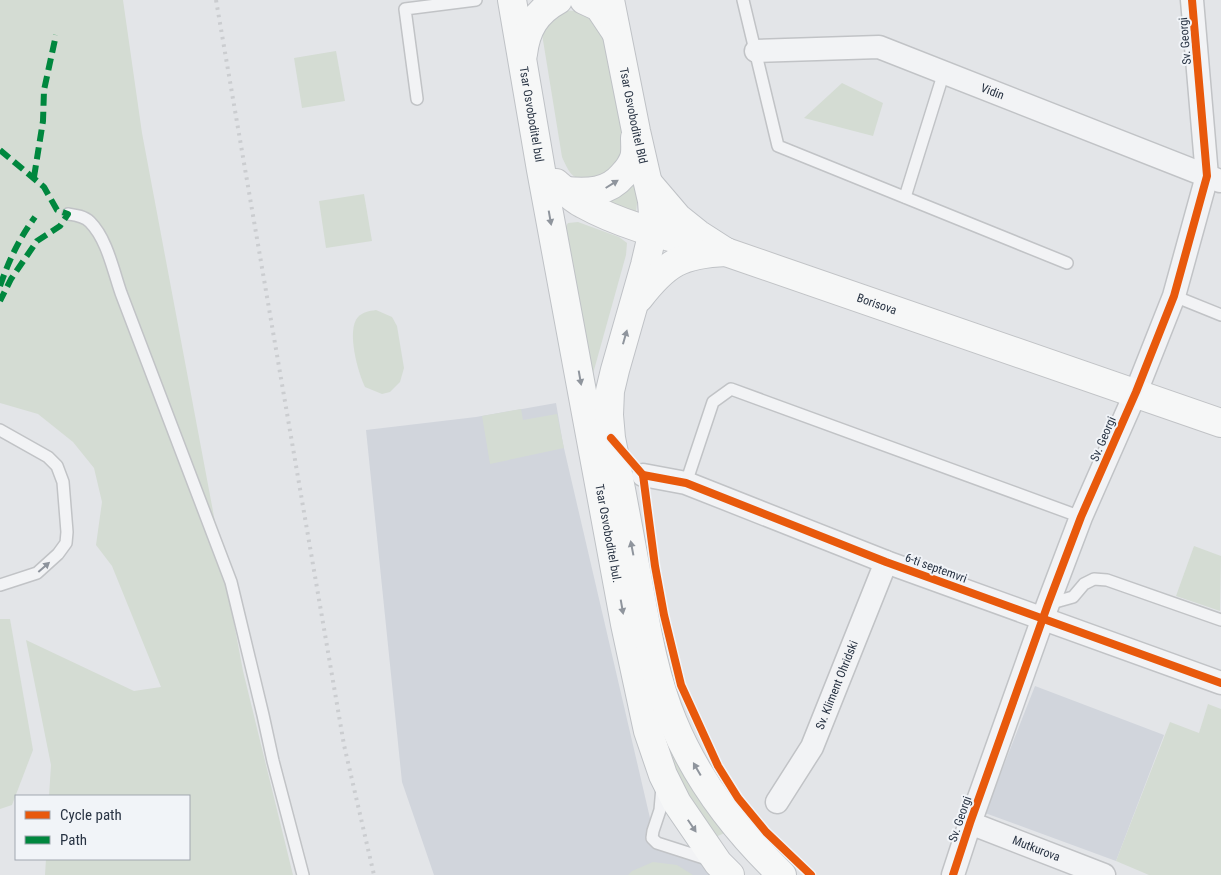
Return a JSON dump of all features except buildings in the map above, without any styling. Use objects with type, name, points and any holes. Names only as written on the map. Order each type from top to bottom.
[{"type":"main road","name":"Tsar Osvoboditel bul","points":[[512,0],[541,170]]},
{"type":"main road","points":[[523,58],[528,29],[537,15],[558,0]]},
{"type":"main road","points":[[584,0],[600,7],[617,34]]},
{"type":"main road","name":"Tsar Osvoboditel Bld","points":[[610,0],[636,131],[649,184],[652,201],[653,231]]},
{"type":"main road","points":[[617,34],[622,14],[629,0]]},
{"type":"main road","points":[[565,191],[594,192],[617,182],[627,171],[634,158],[636,131]]},
{"type":"main road","name":"Borisova","points":[[541,170],[582,204],[596,210],[653,231],[726,252],[1136,392],[1221,423]]},
{"type":"main road","name":"Tsar Osvoboditel bul.","points":[[541,170],[625,624],[648,731],[663,776],[677,803],[724,871]]},
{"type":"main road","points":[[649,184],[678,218],[726,252]]},
{"type":"main road","name":"Tsar Osvoboditel bul.","points":[[653,231],[615,370],[610,391],[609,415],[611,438],[646,622],[662,692],[673,723],[701,776],[742,834],[782,875]]},
{"type":"main road","points":[[634,304],[654,279],[667,267],[684,258],[703,253],[726,252]]},
{"type":"main road","points":[[724,871],[742,834]]},
{"type":"street","name":"Sv. Georgi","points":[[952,875],[1081,517],[1136,392],[1174,296],[1216,177],[1192,0]]},
{"type":"street","name":"Vidin","points":[[756,52],[879,46],[1216,177]]},
{"type":"street","name":"6-ti septemvri","points":[[643,475],[686,483],[886,562],[1046,611],[1221,683]]},
{"type":"street","name":"Sv. Kliment Ohridski","points":[[778,802],[812,747],[886,562]]},
{"type":"street","name":"Mutkurova","points":[[970,823],[1104,875]]},
{"type":"lane","points":[[417,99],[404,5],[476,0]]},
{"type":"lane","points":[[743,0],[778,146],[1067,263]]},
{"type":"lane","points":[[905,197],[944,72]]},
{"type":"lane","points":[[68,214],[78,215],[89,221],[106,247],[121,293],[231,582],[264,715],[273,761],[303,875]]},
{"type":"lane","points":[[1174,296],[1221,315]]},
{"type":"lane","points":[[686,483],[713,402],[732,389],[1081,517]]},
{"type":"lane","points":[[0,430],[48,457],[57,466],[63,482],[67,532],[66,543],[58,554],[37,573],[0,585]]},
{"type":"lane","points":[[1046,611],[1073,597],[1084,584],[1094,579],[1107,580],[1221,620]]},
{"type":"lane","points":[[663,776],[660,810],[652,838],[657,843],[724,871]]},
{"type":"shaded area","points":[[0,0],[123,0],[142,133],[243,671],[293,875],[45,875],[46,860],[190,860],[190,795],[49,795],[51,765],[26,640],[134,691],[161,687],[112,566],[96,545],[102,502],[94,468],[73,442],[38,414],[0,403]]},
{"type":"shaded area","points":[[561,10],[586,14],[605,29],[624,144],[622,159],[598,182],[575,177],[562,157],[542,34],[548,19]]},
{"type":"shaded area","points":[[336,51],[345,101],[302,108],[294,58]]},
{"type":"shaded area","points":[[842,83],[883,103],[873,136],[804,118]]},
{"type":"shaded area","points":[[632,178],[638,195],[636,212],[597,206]]},
{"type":"shaded area","points":[[364,194],[372,241],[326,248],[319,201]]},
{"type":"shaded area","points":[[578,222],[619,237],[627,243],[626,255],[589,388],[562,233],[568,223]]},
{"type":"shaded area","points":[[376,310],[392,317],[397,326],[404,368],[400,382],[390,392],[382,394],[365,387],[359,372],[353,341],[353,331],[358,317],[369,311]]},
{"type":"shaded area","points":[[556,403],[563,444],[653,831],[653,838],[674,847],[723,875],[434,875],[402,782],[366,430],[476,417]]},
{"type":"shaded area","points":[[521,409],[523,420],[557,414],[564,448],[490,464],[482,416]]},
{"type":"shaded area","points":[[1194,546],[1221,556],[1220,611],[1176,596]]},
{"type":"shaded area","points":[[0,619],[10,619],[33,750],[12,805],[0,809]]},
{"type":"shaded area","points":[[1035,686],[1164,735],[1116,861],[985,813]]},
{"type":"shaded area","points":[[1208,704],[1221,709],[1221,875],[1149,875],[1116,861],[1170,722],[1199,733]]},
{"type":"shaded area","points":[[662,729],[727,832],[713,838],[687,798],[661,739]]},
{"type":"shaded area","points":[[653,862],[677,865],[693,875],[628,875],[632,871]]},
{"type":"railway","points":[[216,0],[344,745],[374,875]]},
{"type":"marked path","points":[[34,177],[43,121],[44,90],[56,35]]},
{"type":"marked path","points":[[0,150],[44,187],[57,210],[68,214],[60,226],[37,241],[11,279],[0,301]]},
{"type":"marked path","points":[[0,286],[15,250],[35,217]]},
{"type":"cycle path","points":[[953,875],[1048,604],[1081,517],[1136,392],[1174,296],[1207,176],[1192,0]]},
{"type":"cycle path","points":[[611,438],[643,475],[655,566],[664,615],[681,685],[718,766],[738,798],[766,832],[811,875]]},
{"type":"cycle path","points":[[643,475],[686,483],[886,562],[1221,683]]}]
